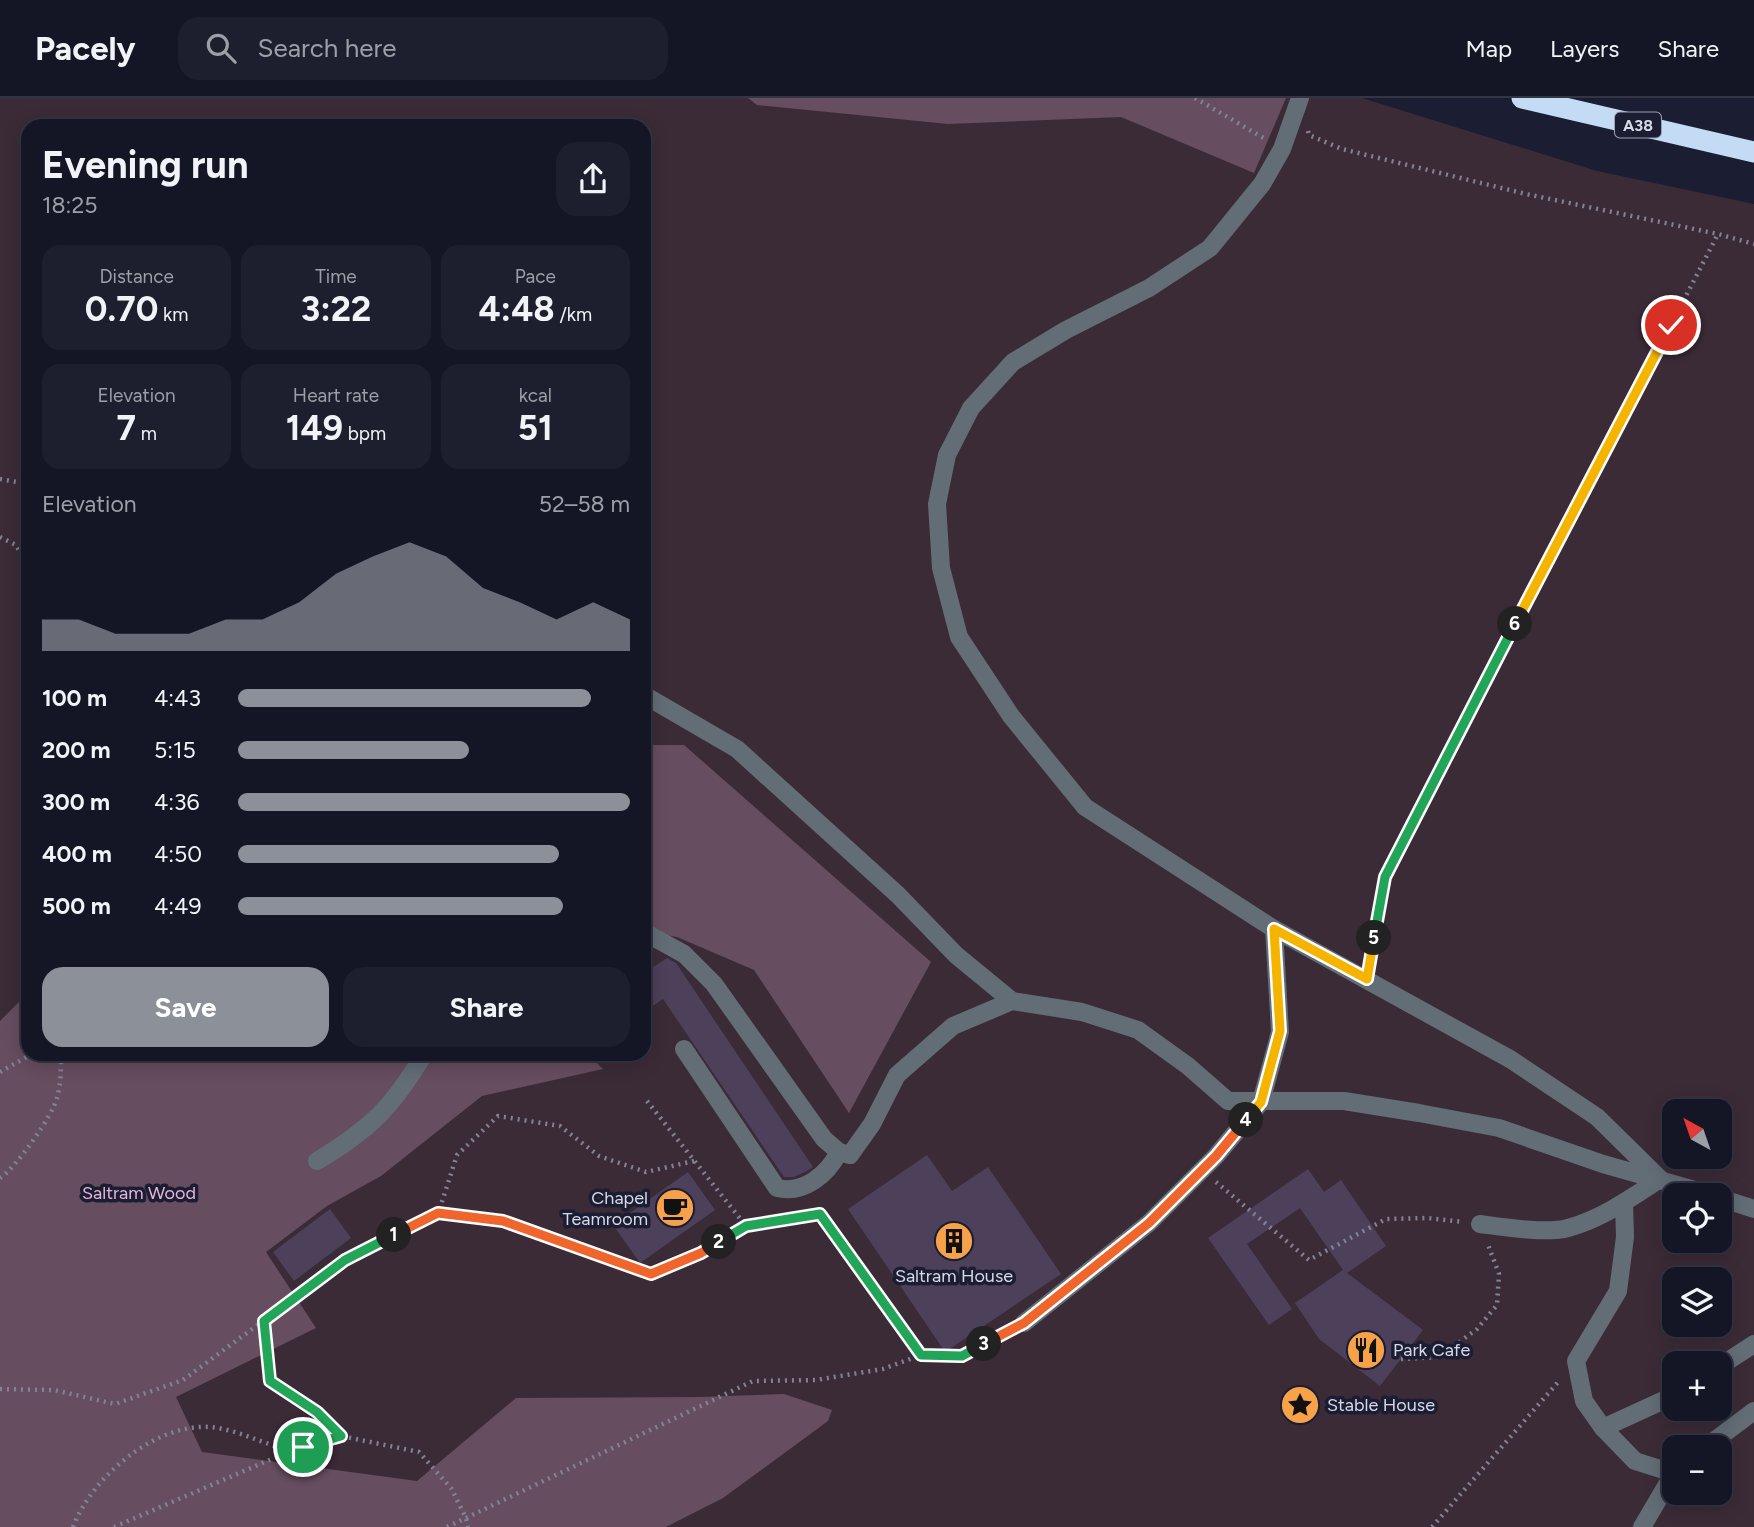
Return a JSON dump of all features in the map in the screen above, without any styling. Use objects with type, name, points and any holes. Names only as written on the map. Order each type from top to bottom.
[{"type":"highway","name":"A38","points":[[1522,98],[1754,152]]},
{"type":"lane","points":[[1299,103],[1282,149],[1262,184],[1210,248],[1149,288],[1066,330],[1013,362],[971,408],[947,455],[937,504],[941,568],[959,637],[1011,716],[1085,807],[1274,929],[1510,1059],[1597,1117],[1660,1179]]},
{"type":"lane","points":[[651,699],[737,749],[889,887],[956,954],[1012,1001],[1082,1012],[1138,1030],[1188,1066],[1228,1101],[1344,1101],[1419,1112],[1499,1128],[1603,1164],[1673,1183]]},
{"type":"lane","points":[[1024,1323],[1149,1223],[1202,1170],[1261,1102],[1280,1031],[1274,929]]},
{"type":"lane","points":[[651,936],[684,954],[715,984],[824,1139],[839,1152],[850,1155],[872,1124],[897,1075],[953,1026],[1012,1001]]},
{"type":"lane","points":[[684,1049],[777,1188],[800,1188],[820,1177],[832,1165],[839,1152]]},
{"type":"lane","points":[[317,1161],[357,1137],[382,1115],[420,1061]]},
{"type":"lane","points":[[1480,1224],[1517,1229],[1566,1229],[1624,1203],[1660,1179]]},
{"type":"lane","points":[[1732,1202],[1754,1209]]},
{"type":"lane","points":[[1624,1203],[1625,1237],[1618,1291],[1576,1361],[1584,1401],[1603,1428],[1635,1461],[1662,1469]]},
{"type":"lane","points":[[1732,1358],[1754,1344]]},
{"type":"lane","points":[[1603,1428],[1662,1401]]},
{"type":"lane","points":[[1722,1435],[1754,1411]]},
{"type":"lane","points":[[1642,1527],[1662,1493]]},
{"type":"path","points":[[1195,98],[1282,149]]},
{"type":"path","points":[[1299,103],[1309,135],[1342,149],[1526,194],[1754,244]]},
{"type":"path","points":[[1367,979],[1385,877],[1718,234]]},
{"type":"path","points":[[0,479],[21,483]]},
{"type":"path","points":[[0,537],[16,545],[21,554]]},
{"type":"path","points":[[0,1072],[21,1060]]},
{"type":"path","points":[[0,1178],[9,1172],[28,1147],[57,1100],[60,1061]]},
{"type":"path","points":[[647,1101],[746,1226]]},
{"type":"path","points":[[438,1213],[457,1155],[498,1116],[560,1126],[599,1156],[646,1172],[694,1161]]},
{"type":"path","points":[[1202,1170],[1309,1260],[1386,1219],[1428,1218],[1480,1224],[1499,1274],[1497,1305],[1477,1329],[1439,1357],[1401,1359]]},
{"type":"path","points":[[0,1389],[54,1390],[115,1404],[183,1380],[345,1260],[438,1213],[503,1221],[651,1274],[701,1253],[746,1226],[820,1214],[921,1355]]},
{"type":"path","points":[[264,1321],[270,1381],[317,1412],[341,1436]]},
{"type":"path","points":[[447,1527],[754,1381],[816,1380],[883,1369],[921,1355],[962,1356],[1024,1323]]},
{"type":"path","points":[[1432,1527],[1576,1361]]},
{"type":"path","points":[[73,1527],[93,1489],[110,1471],[130,1455],[172,1432],[200,1427],[217,1428],[288,1451]]},
{"type":"path","points":[[114,1527],[288,1451],[341,1436],[419,1452],[451,1488],[468,1527]]},
{"type":"green space","points":[[0,98],[1362,98],[1597,171],[1754,204],[1754,1527],[0,1527]]},
{"type":"green space","points":[[748,98],[1286,98],[1254,173],[1121,117],[948,124],[757,105]]},
{"type":"green space","points":[[651,745],[684,745],[931,962],[849,1113],[754,970],[677,937],[651,932]]},
{"type":"green space","name":"Saltram Wood","points":[[21,1000],[21,1061],[595,1061],[603,1069],[482,1096],[381,1176],[327,1206],[266,1252],[316,1328],[176,1397],[202,1452],[417,1481],[516,1398],[784,1394],[832,1410],[828,1421],[723,1498],[666,1527],[0,1527],[0,1021]]},
{"type":"building","points":[[667,958],[676,963],[813,1167],[794,1177],[784,1177],[663,999],[651,1007],[651,968]]},
{"type":"building","name":"Saltram House","points":[[927,1155],[952,1191],[988,1167],[1061,1274],[945,1352],[848,1209]]},
{"type":"building","points":[[1308,1169],[1324,1192],[1341,1180],[1386,1246],[1347,1273],[1423,1330],[1380,1386],[1319,1339],[1295,1303],[1343,1270],[1300,1208],[1247,1244],[1292,1309],[1269,1325],[1208,1238]]},
{"type":"building","points":[[688,1172],[715,1210],[640,1263],[613,1225]]},
{"type":"building","points":[[330,1209],[351,1238],[294,1281],[273,1252]]},
{"type":"place","name":"Chapel Teamroom","points":[[675,1208]]},
{"type":"place","name":"Saltram House","points":[[954,1241]]},
{"type":"place","name":"Park Cafe","points":[[1366,1350]]},
{"type":"place","name":"Stable House","points":[[1300,1405]]},
{"type":"route","points":[[303,1447],[341,1436],[317,1412],[270,1381],[264,1321],[345,1260],[438,1213],[503,1221],[651,1274],[701,1253],[746,1226],[820,1214],[921,1355],[962,1356],[1024,1323],[1149,1223],[1216,1156],[1261,1102],[1280,1031],[1274,929],[1367,979],[1385,877],[1671,325]]}]
